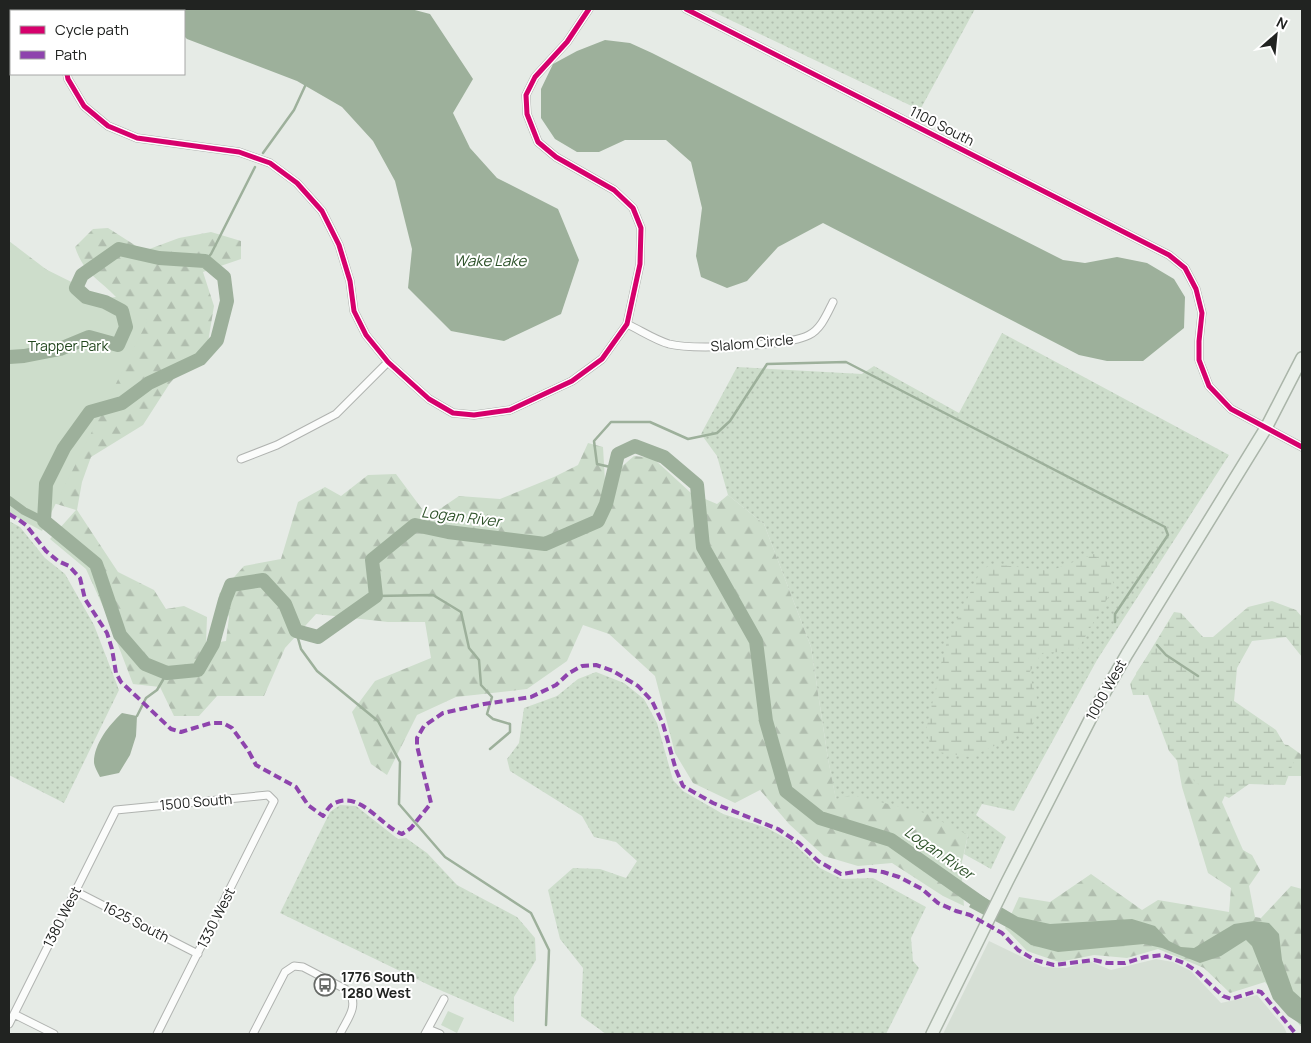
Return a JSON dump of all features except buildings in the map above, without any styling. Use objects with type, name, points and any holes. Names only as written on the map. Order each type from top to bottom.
[{"type":"main road","name":"1000 West","points":[[932,1034],[1006,882],[1098,704],[1126,654],[1266,428],[1302,358]]},
{"type":"street","points":[[67,75],[84,106],[108,126],[137,138],[240,152],[270,164],[297,183],[322,211],[339,245],[350,281],[354,311],[366,335],[388,362],[429,400],[453,413],[474,415],[510,410],[572,381],[602,359],[627,324],[640,264],[640,228],[633,208],[614,190],[556,157],[538,142],[527,114],[526,95],[535,77],[567,42],[589,9]]},
{"type":"street","name":"1100 South","points":[[686,9],[1168,255],[1184,268],[1196,289],[1202,313],[1198,341],[1199,360],[1209,386],[1231,409],[1266,428]]},
{"type":"street","name":"Slalom Circle","points":[[627,324],[668,344],[714,348],[795,340],[810,335],[820,327],[833,302]]},
{"type":"street","points":[[241,459],[277,445],[336,414],[388,362]]},
{"type":"street","points":[[1266,428],[1302,447]]},
{"type":"street","name":"1500 South","points":[[116,810],[268,795],[274,801]]},
{"type":"street","name":"1330 West","points":[[157,1034],[274,801]]},
{"type":"street","name":"1380 West","points":[[9,1024],[116,810]]},
{"type":"street","name":"1625 South","points":[[75,891],[198,954]]},
{"type":"street","points":[[253,1034],[287,969],[294,966],[303,967],[344,987],[353,996],[354,1007],[340,1034]]},
{"type":"street","points":[[440,1034],[427,1031],[444,999]]},
{"type":"street","points":[[14,1014],[54,1034]]},
{"type":"shaded area","points":[[989,941],[1043,967],[1066,968],[1089,961],[1111,970],[1156,959],[1173,962],[1191,971],[1221,1003],[1257,995],[1284,1027],[1287,1034],[943,1034]]},
{"type":"green space","points":[[707,9],[975,9],[920,110]]},
{"type":"green space","points":[[108,228],[144,251],[179,238],[211,232],[241,241],[241,259],[203,272],[214,306],[208,342],[170,383],[143,425],[91,457],[82,482],[77,510],[118,572],[154,590],[166,609],[184,606],[207,617],[206,644],[226,641],[229,617],[219,594],[244,566],[281,559],[298,502],[325,487],[341,496],[368,475],[396,474],[428,517],[459,496],[500,499],[554,477],[578,465],[588,443],[603,447],[605,481],[634,456],[653,458],[691,493],[717,504],[728,495],[764,524],[811,647],[836,799],[852,795],[925,813],[968,835],[961,866],[964,906],[943,896],[892,863],[858,866],[824,856],[789,824],[760,790],[735,803],[693,783],[675,753],[655,676],[609,634],[583,625],[567,661],[527,689],[456,697],[417,715],[387,775],[371,764],[352,712],[375,681],[431,658],[425,622],[388,622],[316,614],[285,648],[264,696],[217,696],[199,716],[174,716],[160,687],[133,684],[105,611],[86,569],[50,539],[76,510],[50,502],[9,435],[9,241],[64,283],[82,301],[116,297],[87,270],[75,247],[93,229]]},
{"type":"green space","name":"Trapper Park","points":[[9,251],[148,320],[42,531],[9,513]]},
{"type":"green space","points":[[1002,333],[1229,455],[1097,660],[1014,811],[982,804],[976,815],[1006,837],[991,869],[964,854],[968,835],[836,800],[811,647],[764,524],[728,495],[717,456],[701,434],[737,367],[862,374],[874,366],[959,413]]},
{"type":"green space","points":[[9,521],[20,527],[45,558],[65,574],[94,625],[119,690],[64,803],[9,775]]},
{"type":"green space","points":[[1094,554],[1109,563],[1114,587],[1077,651],[1042,653],[1029,673],[1040,708],[1031,729],[970,757],[932,751],[926,730],[947,641],[981,570],[993,564],[1050,571]]},
{"type":"green space","points":[[1272,601],[1296,610],[1302,617],[1302,657],[1286,637],[1252,641],[1237,668],[1234,701],[1276,730],[1294,761],[1285,785],[1249,784],[1229,798],[1196,783],[1169,751],[1148,695],[1133,695],[1130,684],[1174,612],[1181,613],[1203,637],[1213,637],[1248,607]]},
{"type":"green space","points":[[1175,616],[1212,706],[1267,743],[1288,745],[1302,755],[1302,776],[1275,776],[1236,772],[1222,802],[1243,850],[1252,855],[1260,870],[1249,886],[1255,917],[1261,918],[1291,886],[1302,889],[1302,1028],[1265,982],[1230,993],[1204,968],[1158,949],[1127,958],[1094,955],[1059,962],[1027,951],[1005,928],[1019,897],[1050,902],[1091,874],[1142,910],[1158,900],[1229,912],[1231,888],[1208,873],[1182,787],[1163,683],[1142,690],[1136,673]]},
{"type":"green space","points":[[596,672],[624,683],[644,699],[657,723],[673,780],[683,791],[723,814],[767,828],[791,841],[820,868],[842,879],[873,878],[926,907],[911,938],[913,961],[919,968],[886,1034],[606,1034],[581,1016],[583,968],[560,939],[548,890],[573,868],[600,869],[626,878],[637,861],[616,842],[594,837],[582,816],[510,771],[507,759],[519,743],[524,708],[557,696],[578,679]]},
{"type":"green space","points":[[340,805],[356,806],[398,839],[406,838],[427,853],[457,885],[517,917],[535,938],[536,960],[514,997],[514,1022],[433,987],[280,913],[330,812]]},
{"type":"green space","points":[[448,1011],[464,1018],[457,1033],[441,1025]]},
{"type":"water","name":"Wake Lake","points":[[411,9],[430,14],[473,79],[453,113],[470,148],[497,178],[558,209],[579,260],[561,314],[504,341],[451,331],[408,288],[412,249],[395,181],[373,141],[342,107],[297,81],[187,39],[185,37],[185,10],[150,10]]},
{"type":"water","points":[[605,40],[630,43],[652,53],[1063,260],[1085,263],[1117,257],[1147,263],[1174,279],[1185,297],[1184,328],[1143,361],[1107,361],[1079,355],[823,223],[778,247],[747,281],[727,288],[701,277],[696,256],[702,208],[691,162],[666,140],[625,140],[599,152],[577,152],[555,139],[541,118],[541,89],[553,64],[577,51]]},
{"type":"water","points":[[122,713],[137,716],[136,736],[130,755],[119,773],[100,777],[94,764],[99,742],[107,729]]},
{"type":"water","points":[[977,893],[1018,917],[1050,924],[1132,919],[1155,926],[1169,941],[1181,947],[1194,948],[1234,924],[1254,921],[1269,923],[1279,934],[1282,960],[1293,991],[1302,999],[1302,1025],[1288,1016],[1273,999],[1252,946],[1246,940],[1221,956],[1200,963],[1162,948],[1144,944],[1058,952],[1031,945],[1010,929],[969,907]]},
{"type":"waterway","points":[[263,153],[294,110],[306,84]]},
{"type":"waterway","points":[[205,261],[211,254],[255,167]]},
{"type":"waterway","name":"Logan River","points":[[9,357],[60,349],[89,337],[118,345],[126,327],[122,311],[105,302],[86,297],[76,288],[82,275],[119,249],[159,258],[205,261],[224,277],[227,301],[217,340],[200,359],[149,383],[122,403],[90,412],[64,448],[46,484],[44,521],[96,564],[120,635],[145,664],[167,673],[198,670],[213,644],[231,585],[263,580],[285,604],[296,631],[318,637],[376,596],[372,560],[415,525],[448,532],[545,544],[598,521],[606,504],[618,454],[635,446],[664,457],[697,485],[703,547],[756,641],[766,721],[786,791],[820,818],[891,840],[989,909]]},
{"type":"waterway","points":[[615,468],[597,464],[594,441],[611,422],[650,422],[688,439],[717,433],[730,421],[767,364],[846,362],[1165,527],[1168,535],[1115,614],[1115,622]]},
{"type":"waterway","points":[[9,500],[24,511],[44,521]]},
{"type":"waterway","points":[[376,596],[433,595],[461,612],[469,648],[479,660],[481,685],[492,697],[487,714],[493,719],[510,724],[510,732],[490,749]]},
{"type":"waterway","points":[[296,631],[301,649],[317,671],[378,721],[400,762],[399,804],[445,857],[531,913],[549,950],[546,1025]]},
{"type":"waterway","points":[[1157,645],[1166,655],[1198,676]]},
{"type":"waterway","points":[[137,716],[146,698],[157,690],[167,673]]},
{"type":"marked path","points":[[9,514],[26,525],[46,551],[58,561],[69,566],[80,578],[85,599],[107,633],[116,673],[121,682],[171,729],[181,732],[211,723],[223,723],[232,728],[256,765],[296,787],[308,805],[323,816],[333,804],[352,801],[369,810],[402,834],[411,828],[431,803],[417,746],[417,738],[424,726],[443,713],[484,704],[531,697],[556,685],[569,673],[582,666],[596,665],[613,671],[638,686],[652,701],[663,724],[676,770],[683,786],[713,803],[778,829],[799,843],[818,861],[841,874],[869,870],[899,877],[922,889],[938,903],[970,915],[1002,933],[1018,950],[1035,960],[1054,965],[1094,960],[1107,963],[1125,963],[1145,957],[1163,955],[1184,963],[1195,970],[1223,996],[1231,999],[1257,991],[1261,992],[1296,1034]]},
{"type":"cycle path","points":[[67,75],[84,106],[108,126],[137,138],[239,152],[270,163],[297,183],[322,211],[339,245],[350,281],[354,311],[366,335],[388,362],[429,399],[453,413],[474,415],[510,410],[572,381],[602,359],[627,324],[640,264],[641,228],[633,208],[614,190],[556,157],[538,142],[527,114],[526,95],[535,77],[567,42],[589,9]]},
{"type":"cycle path","points":[[686,9],[1169,255],[1185,268],[1196,289],[1202,313],[1199,360],[1209,386],[1231,409],[1302,447]]},
{"type":"place","name":"1776 South 1280 West","points":[[325,985]]}]
